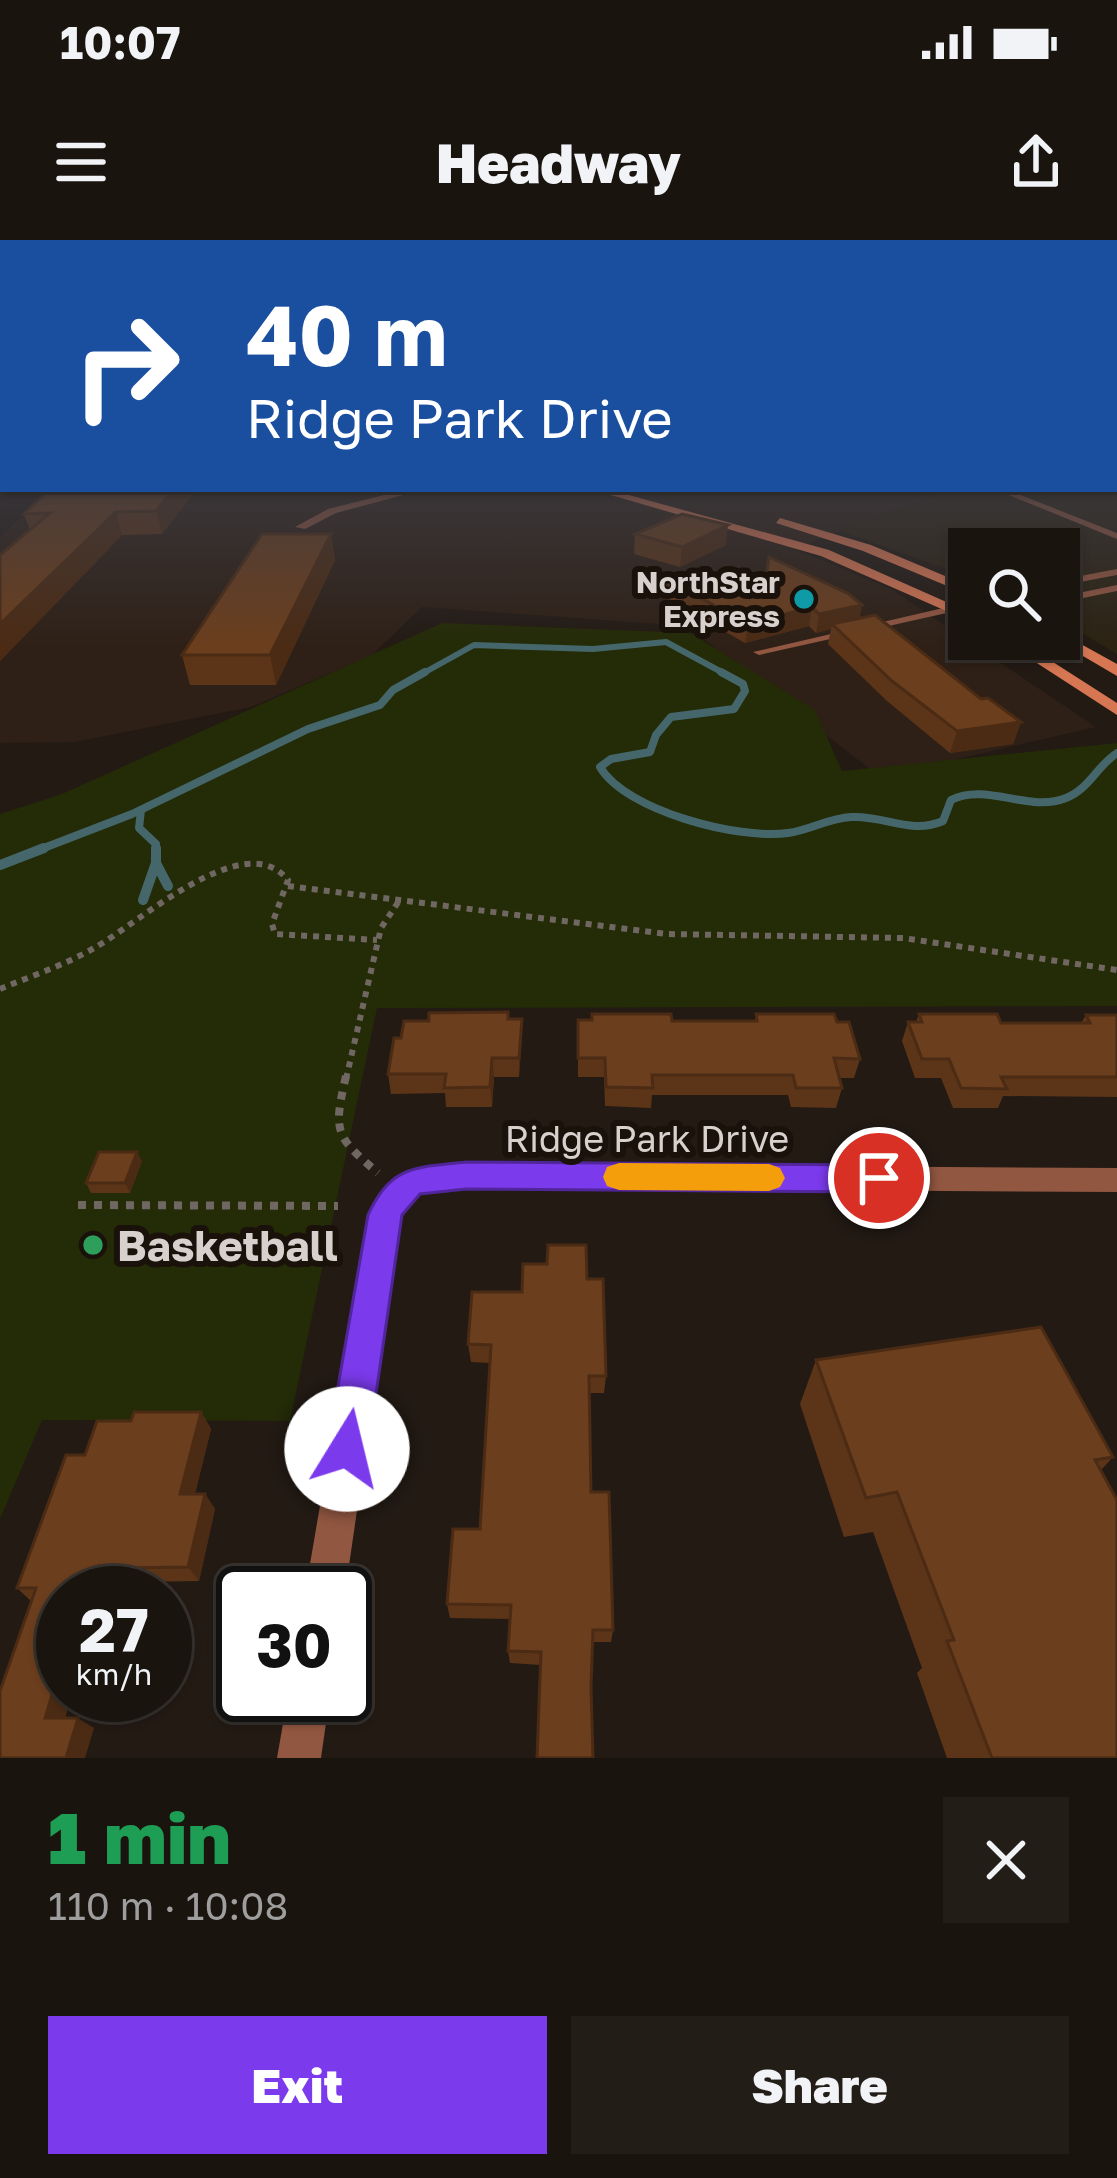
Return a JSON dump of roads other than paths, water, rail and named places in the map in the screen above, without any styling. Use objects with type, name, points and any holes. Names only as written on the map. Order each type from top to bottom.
[{"type":"main road","points":[[654,505],[786,540],[948,603]]},
{"type":"main road","points":[[762,516],[867,548],[948,582]]},
{"type":"main road","points":[[1080,649],[1117,671]]},
{"type":"main road","points":[[1040,660],[1117,710]]},
{"type":"street","points":[[301,527],[357,505]]},
{"type":"street","name":"Ridge Park Drive","points":[[329,1566],[385,1215],[397,1193],[422,1179],[1117,1180]]},
{"type":"street","points":[[299,1758],[305,1722]]},
{"type":"lane","points":[[1038,505],[1117,536]]},
{"type":"lane","points":[[1080,580],[1117,572]]},
{"type":"lane","points":[[1080,596],[1117,588]]},
{"type":"lane","points":[[759,652],[948,613]]},
{"type":"waterway","points":[[420,675],[474,645],[593,649],[666,642],[727,675]]},
{"type":"waterway","points":[[36,851],[132,814],[308,729],[380,705],[393,690],[425,672]]},
{"type":"waterway","points":[[721,672],[743,684],[745,691],[734,709],[671,717],[656,735],[650,752],[611,759],[600,767],[614,783],[658,809],[742,832],[788,833],[851,817],[919,826],[943,821],[951,800],[965,795],[1037,802],[1066,798],[1117,753]]},
{"type":"waterway","points":[[141,810],[139,828],[156,844],[156,863]]},
{"type":"waterway","points":[[0,865],[44,848]]},
{"type":"waterway","points":[[143,900],[156,863]]},
{"type":"waterway","points":[[156,863],[168,886]]},
{"type":"place","name":"NorthStar Express","points":[[804,599]]},
{"type":"place","name":"Basketball","points":[[93,1245]]}]
